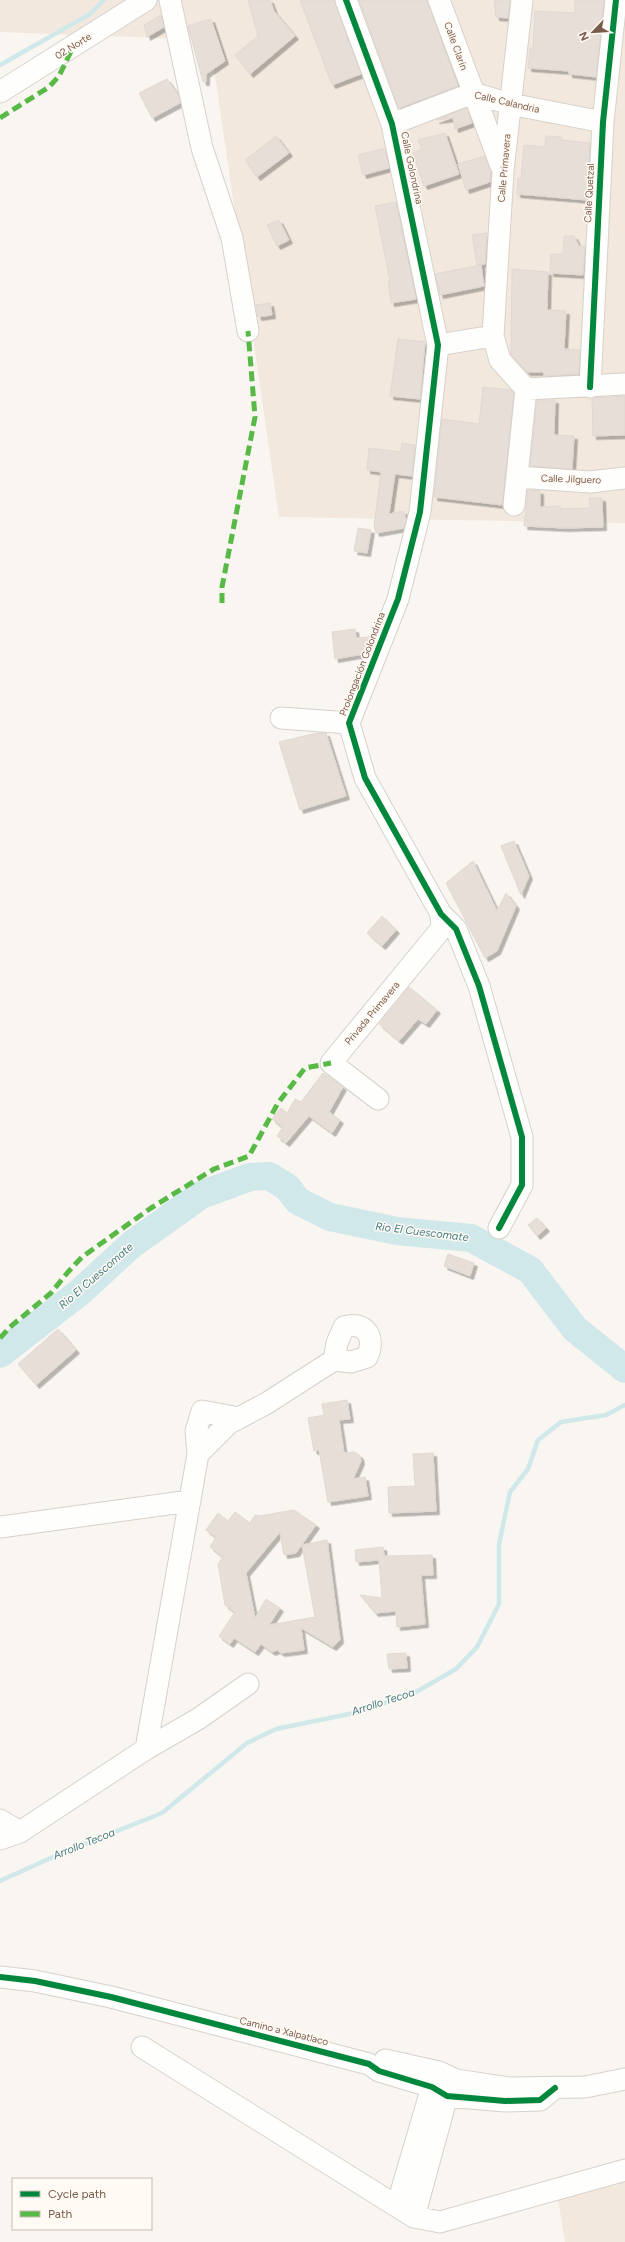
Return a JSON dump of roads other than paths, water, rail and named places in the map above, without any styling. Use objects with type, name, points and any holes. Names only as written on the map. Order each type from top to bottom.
[{"type":"street","name":"02 Norte","points":[[0,92],[146,0]]},
{"type":"street","points":[[170,0],[202,148],[232,238],[248,331]]},
{"type":"street","name":"Calle Golondrina","points":[[346,0],[392,124],[438,345]]},
{"type":"street","name":"Calle Clarín","points":[[439,0],[503,171]]},
{"type":"street","name":"Calle Primavera","points":[[522,0],[503,171],[493,336],[500,360],[526,389]]},
{"type":"street","name":"Calle Quetzal","points":[[590,387],[603,122],[616,0]]},
{"type":"street","name":"Calle Calandria","points":[[392,124],[473,92],[510,104],[603,122]]},
{"type":"street","points":[[438,345],[493,336]]},
{"type":"street","name":"Prolongación Golondrina","points":[[438,345],[420,512],[398,600],[349,723],[365,778],[441,914],[456,929],[478,986],[522,1137],[522,1185],[499,1228]]},
{"type":"street","points":[[514,505],[526,389],[590,387],[625,384]]},
{"type":"street","name":"Calle Jilguero","points":[[518,476],[590,482],[625,478]]},
{"type":"street","points":[[281,718],[349,723]]},
{"type":"street","name":"Privada Primavera","points":[[378,1099],[331,1063],[442,928],[441,914]]},
{"type":"street","points":[[198,1454],[229,1423],[267,1403],[334,1360]]},
{"type":"street","points":[[146,1749],[198,1454],[196,1431],[202,1411],[239,1418]]},
{"type":"street","points":[[0,1527],[190,1501]]},
{"type":"street","points":[[0,1839],[20,1832],[146,1749],[198,1719],[248,1684]]},
{"type":"street","points":[[0,1820],[20,1832]]},
{"type":"street","name":"Camino a Xalpatlaco","points":[[0,1978],[35,1981],[111,1997],[369,2064],[379,2071],[444,2084],[505,2101],[540,2100],[555,2088],[585,2087],[625,2080]]},
{"type":"street","points":[[142,2047],[414,2217],[440,2222],[625,2170]]},
{"type":"street","points":[[397,2206],[444,2084]]},
{"type":"street","points":[[414,2217],[444,2084]]},
{"type":"waterway","points":[[0,65],[90,14],[104,0]]},
{"type":"waterway","name":"Rio El Cuescomate","points":[[0,1354],[80,1292],[131,1245],[201,1195],[250,1177],[269,1176],[287,1187],[298,1201],[330,1217],[397,1231],[471,1238],[530,1270],[575,1329],[625,1369]]},
{"type":"waterway","name":"Arrollo Tecoa","points":[[0,1881],[62,1853],[162,1813],[247,1743],[276,1729],[359,1712],[416,1692],[456,1669],[477,1647],[499,1604],[499,1544],[510,1492],[528,1469],[538,1440],[561,1422],[606,1415],[625,1405]]}]
